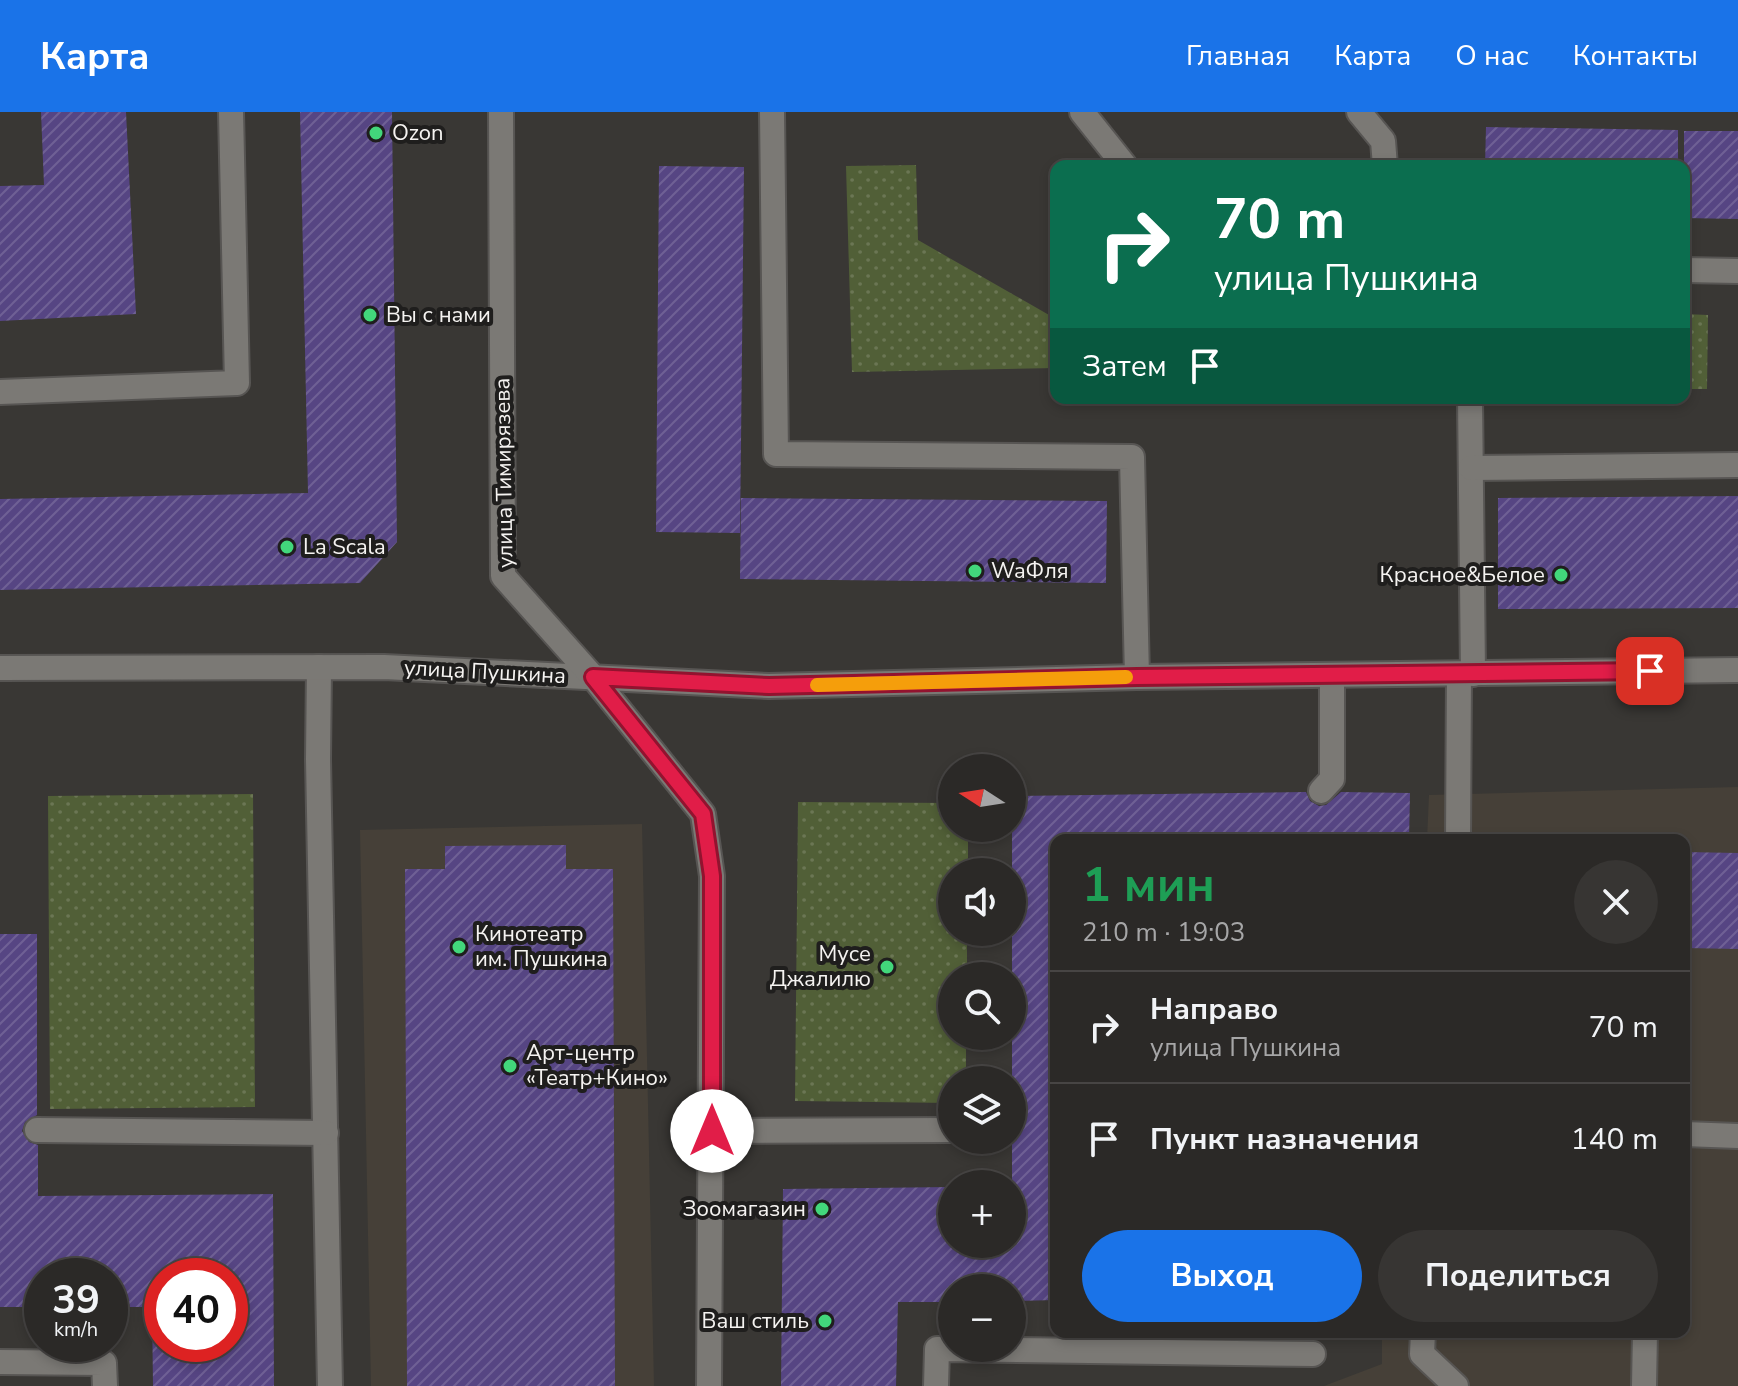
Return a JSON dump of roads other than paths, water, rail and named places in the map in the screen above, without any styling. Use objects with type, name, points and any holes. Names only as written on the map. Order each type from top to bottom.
[{"type":"street","points":[[0,392],[237,383],[231,112]]},
{"type":"street","name":"улица Тимирязева","points":[[501,112],[503,576],[593,677],[703,814],[712,876],[709,1386]]},
{"type":"street","points":[[772,112],[776,454],[1132,457],[1137,677]]},
{"type":"street","points":[[1082,112],[1120,160]]},
{"type":"street","points":[[1359,112],[1383,141],[1385,160]]},
{"type":"street","points":[[1690,270],[1738,271]]},
{"type":"street","points":[[1458,834],[1466,674],[1470,404]]},
{"type":"street","points":[[1471,468],[1738,465]]},
{"type":"street","points":[[319,667],[318,759],[330,1386]]},
{"type":"street","name":"улица Пушкина","points":[[0,668],[384,667],[769,686],[1137,677],[1738,670]]},
{"type":"street","points":[[1321,791],[1332,779],[1332,675]]},
{"type":"street","points":[[37,1130],[326,1133]]},
{"type":"street","points":[[712,1131],[938,1130]]},
{"type":"street","points":[[1690,1134],[1738,1136]]},
{"type":"street","points":[[1423,1338],[1422,1354],[1456,1386]]},
{"type":"street","points":[[1644,1386],[1645,1338]]},
{"type":"street","points":[[936,1386],[937,1349],[1160,1342],[1313,1354]]},
{"type":"street","points":[[0,1362],[104,1363],[105,1386]]},
{"type":"place","name":"Ozon","points":[[376,133]]},
{"type":"place","name":"Вы с нами","points":[[370,315]]},
{"type":"place","name":"La Scala","points":[[287,547]]},
{"type":"place","name":"WaФля","points":[[975,571]]},
{"type":"place","name":"Красное&Белое","points":[[1561,575]]},
{"type":"place","name":"Кинотеатр им. Пушкина","points":[[459,947]]},
{"type":"place","name":"Мусе Джалилю","points":[[887,967]]},
{"type":"place","name":"Арт-центр «Театр+Кино»","points":[[510,1066]]},
{"type":"place","name":"Зоомагазин","points":[[822,1209]]},
{"type":"place","name":"Ваш стиль","points":[[825,1321]]}]
